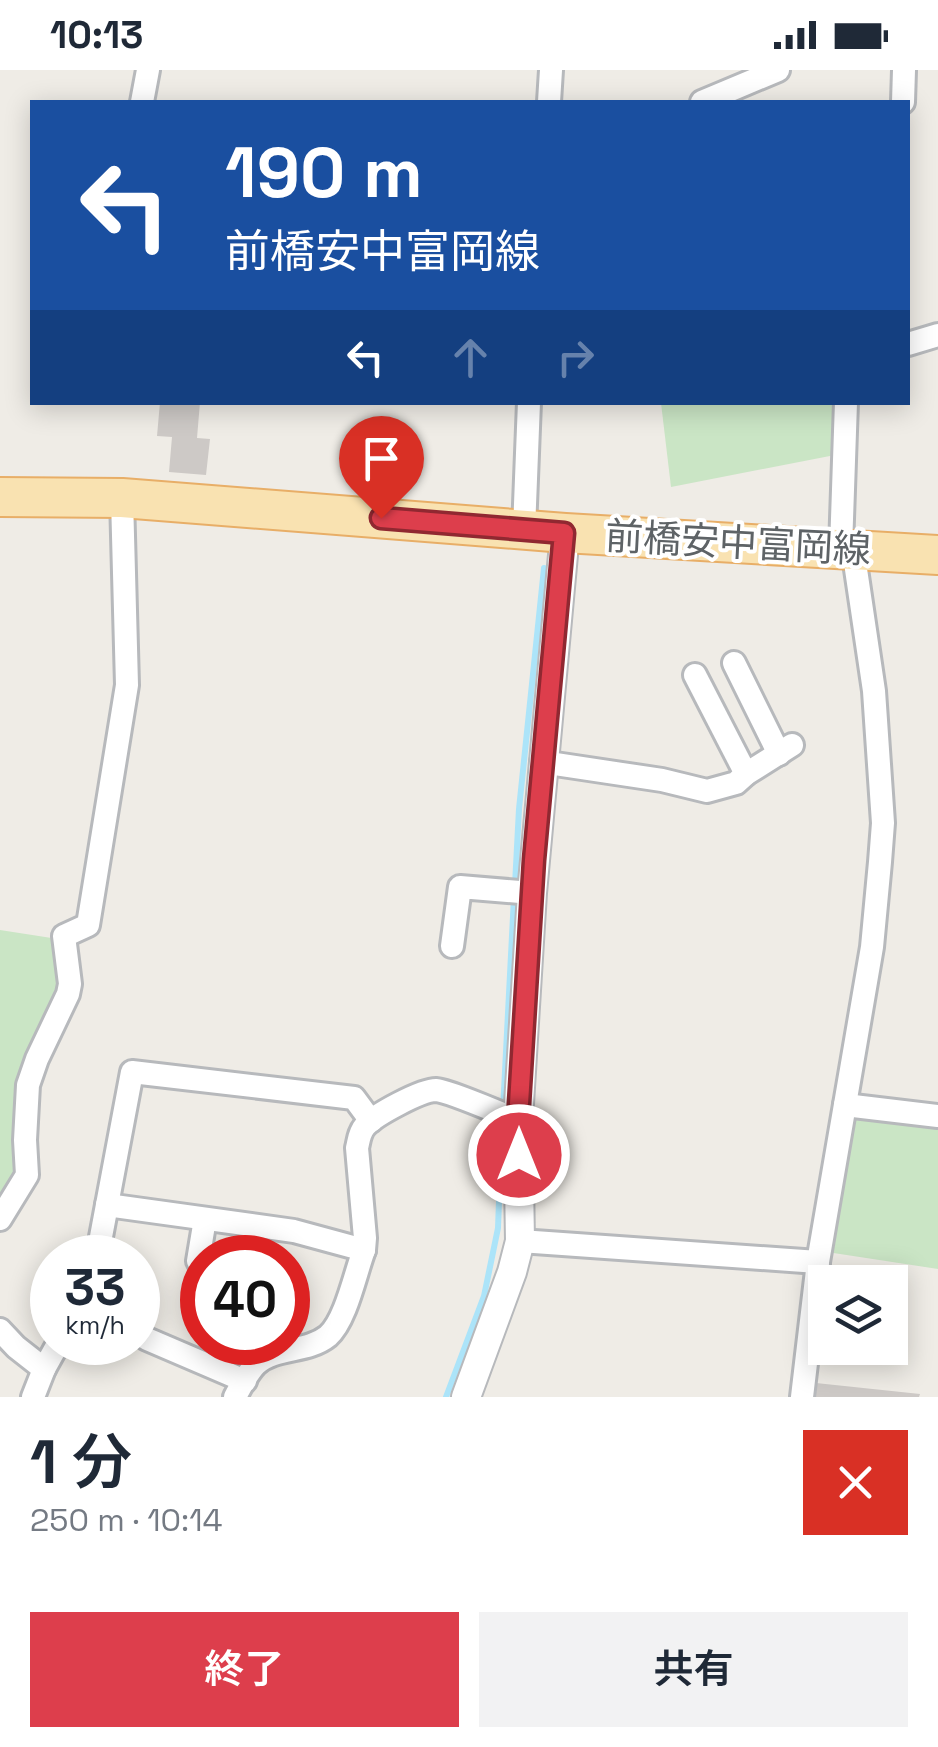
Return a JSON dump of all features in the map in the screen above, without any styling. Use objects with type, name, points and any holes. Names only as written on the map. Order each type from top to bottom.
[{"type":"main road","name":"前橋安中富岡線","points":[[0,497],[122,498],[564,533],[938,555]]},
{"type":"street","points":[[142,100],[148,70]]},
{"type":"street","points":[[548,100],[551,70]]},
{"type":"street","points":[[707,100],[778,70]]},
{"type":"street","points":[[903,100],[904,70]]},
{"type":"street","points":[[910,343],[938,336]]},
{"type":"street","points":[[524,530],[529,405]]},
{"type":"street","points":[[802,1397],[818,1262],[872,947],[883,822],[874,692],[847,549],[846,405]]},
{"type":"street","points":[[0,1219],[27,1175],[24,1140],[28,1085],[36,1059],[68,994],[64,936],[88,925],[127,685],[122,498]]},
{"type":"street","points":[[466,1397],[520,1241],[518,1120],[532,892],[564,533]]},
{"type":"street","points":[[542,762],[662,780],[707,791],[736,783],[786,749],[734,663]]},
{"type":"street","points":[[695,675],[746,774]]},
{"type":"street","points":[[452,946],[460,887],[532,892]]},
{"type":"street","points":[[101,1235],[132,1072],[354,1098],[371,1121]]},
{"type":"street","points":[[160,1346],[240,1389],[255,1365],[265,1358],[328,1336],[338,1324],[364,1250],[358,1148],[359,1135],[371,1121],[420,1094],[438,1090],[518,1120]]},
{"type":"street","points":[[845,1105],[938,1116]]},
{"type":"street","points":[[107,1205],[294,1232],[364,1250]]},
{"type":"street","points":[[202,1235],[205,1219]]},
{"type":"street","points":[[520,1241],[818,1262]]},
{"type":"street","points":[[5,1346],[44,1369]]},
{"type":"street","points":[[33,1397],[46,1365]]},
{"type":"green space","points":[[661,405],[836,405],[835,455],[671,487]]},
{"type":"green space","points":[[0,930],[58,939],[63,986],[33,1056],[20,1174],[0,1206]]},
{"type":"green space","points":[[858,1116],[938,1125],[938,1269],[827,1252],[847,1122]]},
{"type":"building","points":[[160,405],[200,405],[197,438],[210,439],[206,475],[169,472],[172,437],[157,436]]},
{"type":"building","points":[[816,1383],[920,1394],[815,1397]]},
{"type":"waterway","points":[[515,885],[544,568]]},
{"type":"waterway","points":[[503,1110],[514,897]]},
{"type":"waterway","points":[[446,1397],[484,1296],[498,1228],[502,1122]]},
{"type":"route","points":[[381,518],[564,533],[532,892],[519,1155]]}]
